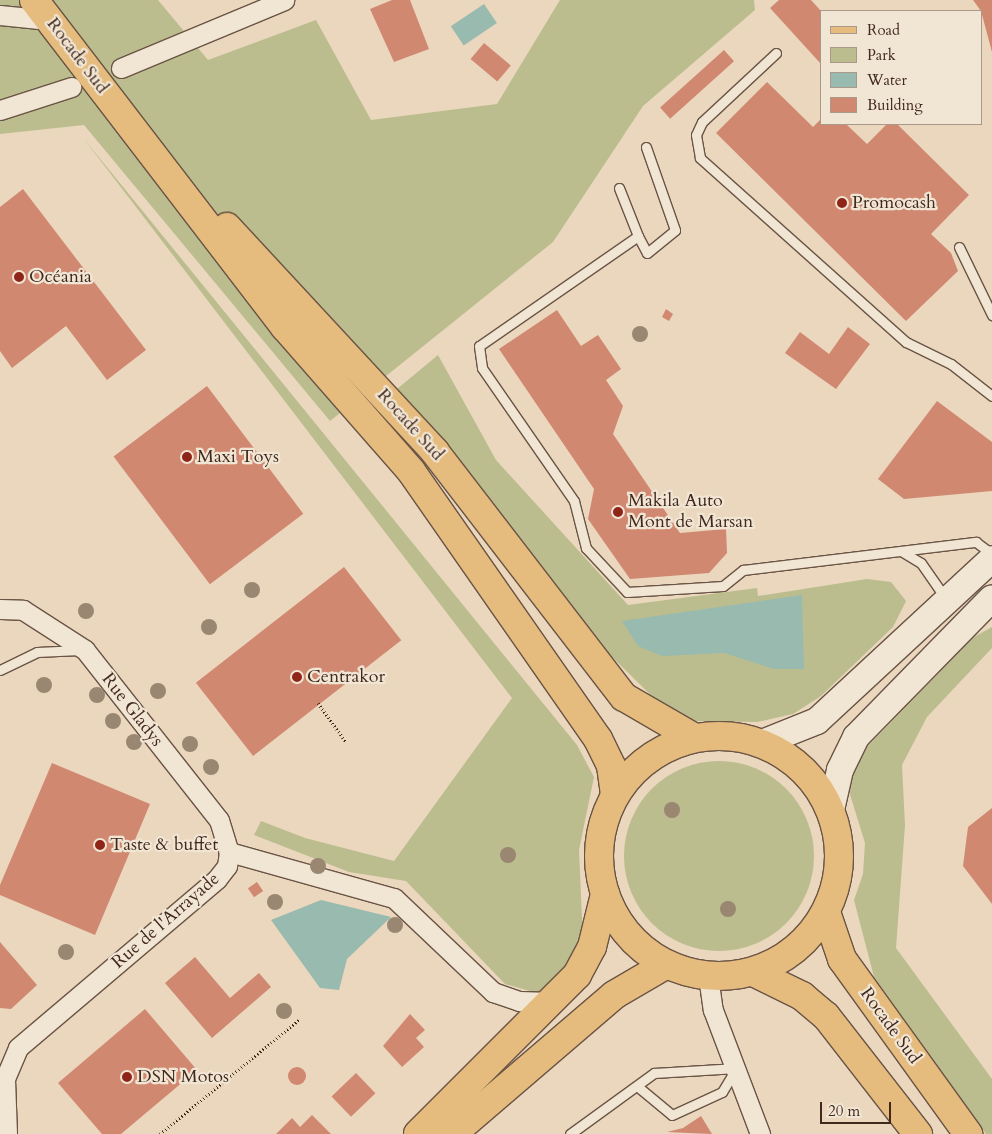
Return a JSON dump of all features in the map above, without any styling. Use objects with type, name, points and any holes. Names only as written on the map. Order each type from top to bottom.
[{"type":"main road","name":"Rocade Sud","points":[[41,10],[285,327],[411,471],[598,738],[611,766],[615,795]]},
{"type":"main road","name":"Rocade Sud","points":[[120,113],[435,452],[624,697],[693,738]]},
{"type":"main road","points":[[762,743],[817,722],[992,559]]},
{"type":"main road","points":[[830,810],[840,770],[856,736],[992,598]]},
{"type":"main road","points":[[716,735],[762,743],[791,758],[814,781],[830,810],[839,843],[838,870],[826,912],[795,948],[753,972],[708,976],[667,964],[640,947],[619,923],[605,894],[598,860],[602,826],[615,795],[649,759],[693,738],[716,735]]},
{"type":"main road","points":[[418,1134],[577,975],[592,947],[605,894]]},
{"type":"main road","name":"Rocade Sud","points":[[826,912],[842,959],[968,1134]]},
{"type":"main road","points":[[452,1134],[614,994],[667,964]]},
{"type":"main road","points":[[753,972],[802,996],[826,1016],[918,1134]]},
{"type":"street","points":[[121,68],[284,0]]},
{"type":"street","points":[[0,15],[41,10]]},
{"type":"street","points":[[0,110],[71,87]]},
{"type":"street","name":"Rue Gladys","points":[[0,609],[23,610],[85,650],[219,820],[229,852]]},
{"type":"street","name":"Rue de l'Arrayade","points":[[7,1134],[5,1079],[18,1048],[216,879],[227,866],[229,852],[394,898],[492,992],[519,1001],[551,1002]]},
{"type":"street","points":[[708,976],[713,1010],[737,1068],[760,1134]]},
{"type":"lane","points":[[776,53],[702,122],[696,135],[700,158],[906,342],[951,364],[992,396]]},
{"type":"lane","points":[[619,188],[646,253],[675,230],[646,147]]},
{"type":"lane","points":[[638,236],[479,346],[482,368],[574,501],[586,548],[627,592],[723,586],[744,570],[976,542],[992,554]]},
{"type":"lane","points":[[959,247],[992,314]]},
{"type":"lane","points":[[902,551],[922,563],[947,601]]},
{"type":"lane","points":[[0,670],[37,652],[85,650]]},
{"type":"lane","points":[[570,1134],[654,1073],[737,1068]]},
{"type":"lane","points":[[637,1086],[672,1115],[722,1092],[737,1068]]},
{"type":"path","points":[[318,703],[346,742]]},
{"type":"path","points":[[160,1134],[300,1019]]},
{"type":"green space","points":[[0,0],[158,0],[208,60],[316,20],[371,120],[497,104],[560,0],[754,0],[755,10],[643,106],[553,242],[330,421],[84,125],[0,134]]},
{"type":"green space","points":[[84,139],[577,745],[594,777],[579,850],[583,941],[559,981],[537,993],[505,984],[406,881],[349,872],[254,835],[261,821],[305,838],[394,861],[512,698]]},
{"type":"green space","points":[[438,355],[496,460],[628,605],[757,588],[758,596],[867,579],[891,582],[906,601],[893,627],[821,696],[793,714],[757,722],[691,721],[666,710],[607,652],[397,389]]},
{"type":"green space","points":[[992,627],[992,648],[927,717],[902,765],[905,825],[896,948],[992,1079],[992,1134],[986,1134],[874,977],[854,900],[863,874],[865,843],[848,788],[863,751],[974,637]]},
{"type":"green space","points":[[719,761],[738,763],[755,768],[772,777],[786,789],[798,803],[807,820],[812,837],[814,856],[812,875],[807,892],[798,909],[786,923],[772,935],[755,944],[738,949],[719,951],[700,949],[683,944],[666,935],[652,923],[640,909],[631,892],[626,875],[624,856],[626,837],[631,820],[640,803],[652,789],[666,777],[683,768],[700,763]]},
{"type":"water","points":[[484,4],[497,23],[464,45],[451,26]]},
{"type":"water","points":[[802,595],[804,669],[774,669],[724,653],[662,656],[638,646],[622,621]]},
{"type":"water","points":[[321,900],[391,917],[347,959],[339,990],[320,988],[271,920]]},
{"type":"building","points":[[392,0],[410,0],[429,49],[394,62],[370,9]]},
{"type":"building","points":[[779,0],[811,0],[820,10],[820,63],[770,8]]},
{"type":"building","points":[[973,0],[992,0],[992,52],[982,10]]},
{"type":"building","points":[[484,43],[511,65],[497,82],[471,59]]},
{"type":"building","points":[[724,50],[734,61],[670,119],[660,108]]},
{"type":"building","points":[[767,82],[813,127],[820,120],[820,125],[847,125],[867,144],[886,125],[898,125],[969,195],[931,234],[951,253],[958,271],[906,321],[716,133]]},
{"type":"building","points":[[23,189],[146,350],[107,380],[66,326],[12,368],[0,351],[0,207]]},
{"type":"building","points":[[666,309],[673,314],[669,321],[662,317]]},
{"type":"building","points":[[557,310],[581,346],[598,335],[621,369],[606,380],[623,406],[613,434],[680,533],[726,529],[727,553],[709,573],[630,579],[588,519],[594,489],[499,349]]},
{"type":"building","points":[[848,327],[870,344],[836,389],[785,353],[800,332],[829,354]]},
{"type":"building","points":[[207,386],[303,514],[210,584],[114,456]]},
{"type":"building","points":[[937,401],[992,442],[992,491],[904,499],[878,479]]},
{"type":"building","points":[[344,567],[401,640],[253,756],[196,683]]},
{"type":"building","points":[[52,763],[150,804],[95,935],[0,895],[0,885]]},
{"type":"building","points":[[992,808],[992,904],[963,866],[968,827]]},
{"type":"building","points":[[257,882],[263,891],[254,897],[248,888]]},
{"type":"building","points":[[0,942],[37,985],[11,1009],[0,1008]]},
{"type":"building","points":[[195,957],[230,998],[259,973],[271,987],[212,1038],[165,983]]},
{"type":"building","name":"DSN Motos","points":[[145,1009],[197,1070],[121,1134],[102,1134],[58,1083]]},
{"type":"building","points":[[410,1014],[425,1030],[416,1038],[424,1047],[402,1067],[383,1046]]},
{"type":"building","points":[[297,1067],[303,1070],[306,1076],[303,1082],[297,1085],[291,1082],[288,1076],[291,1070]]},
{"type":"building","points":[[356,1073],[375,1093],[351,1117],[332,1097]]},
{"type":"building","points":[[312,1115],[331,1134],[276,1134],[292,1118],[300,1127]]},
{"type":"building","points":[[701,1116],[712,1134],[667,1132],[683,1128]]},
{"type":"place","name":"Promocash","points":[[842,203]]},
{"type":"place","name":"Océania","points":[[19,277]]},
{"type":"place","name":"Maxi Toys","points":[[187,457]]},
{"type":"place","name":"Makila Auto Mont de Marsan","points":[[618,512]]},
{"type":"place","name":"Centrakor","points":[[297,677]]},
{"type":"place","name":"Taste & buffet","points":[[100,845]]},
{"type":"place","name":"DSN Motos","points":[[127,1077]]}]
